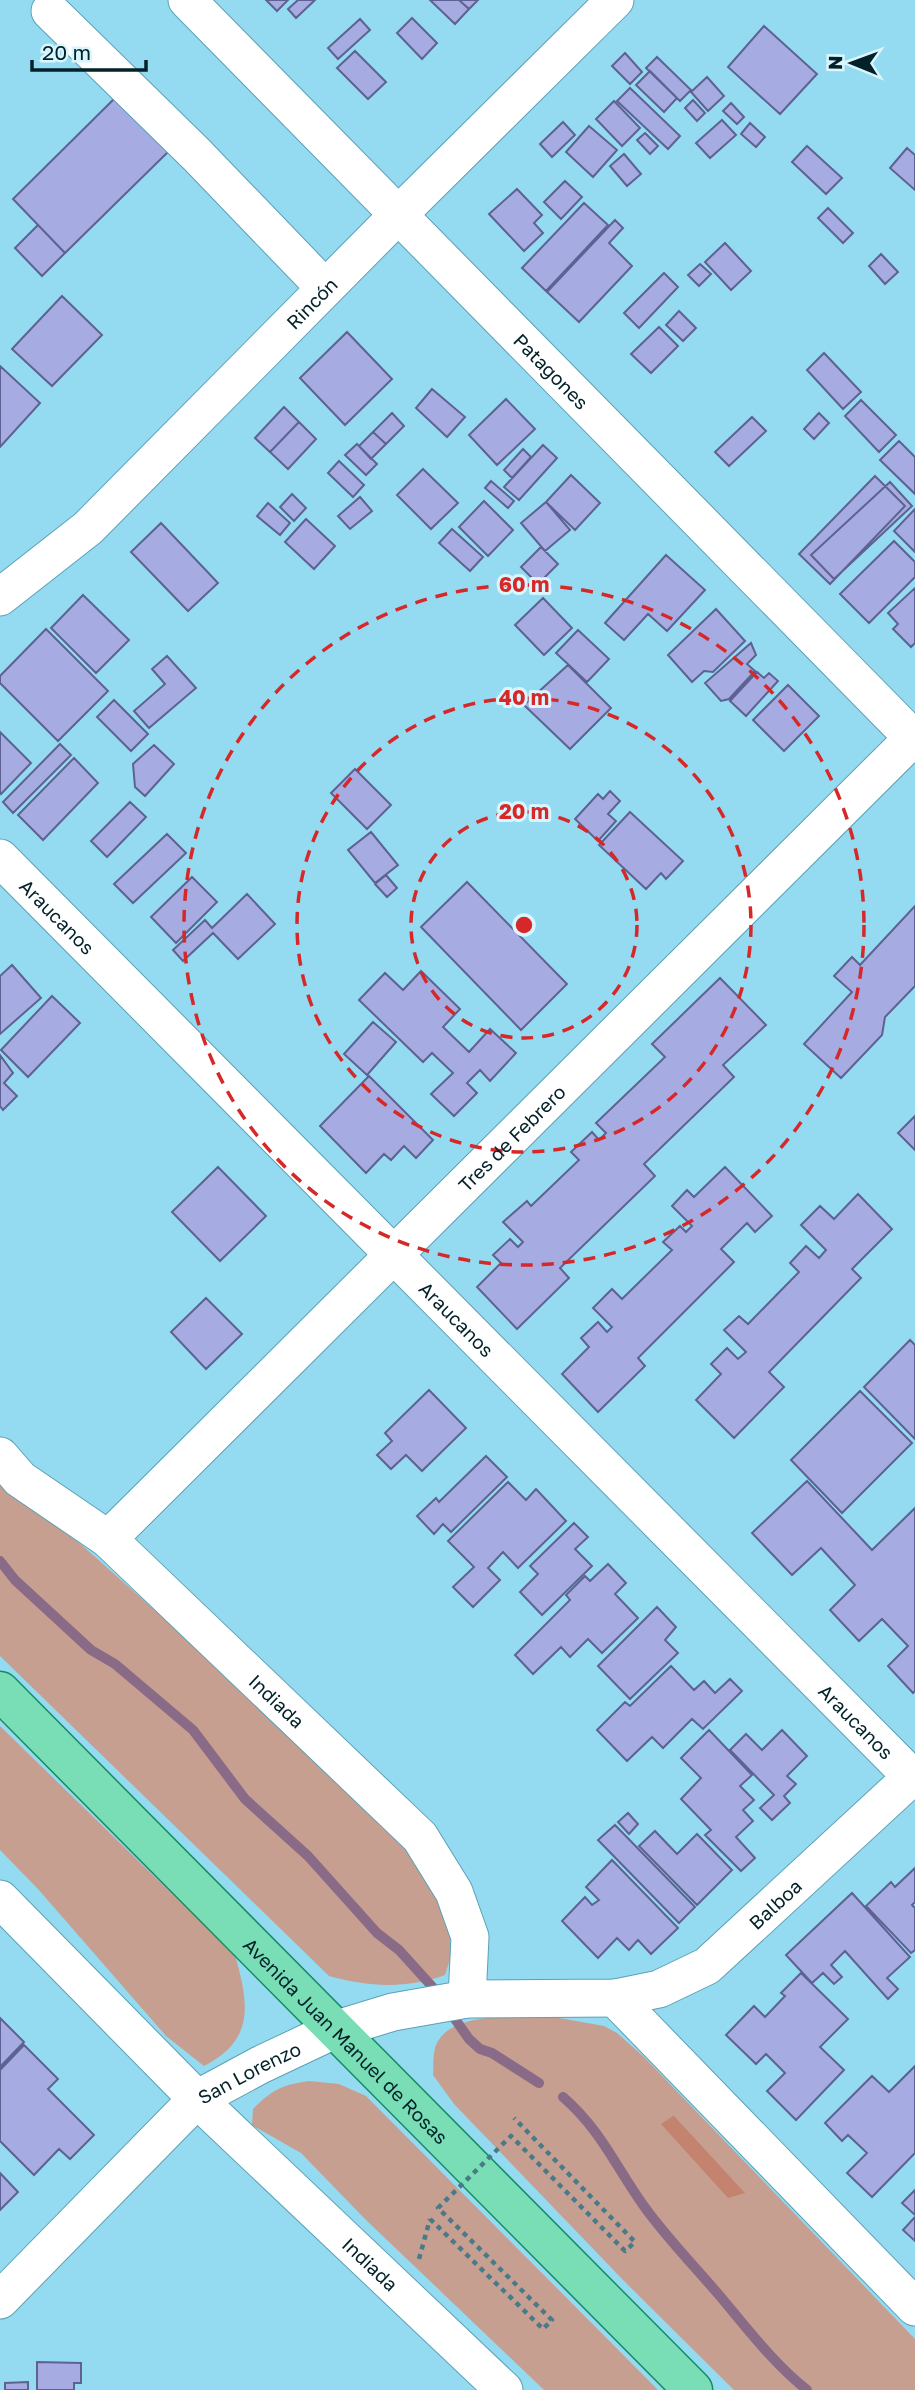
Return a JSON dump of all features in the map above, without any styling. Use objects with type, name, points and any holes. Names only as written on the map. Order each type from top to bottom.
[{"type":"main road","name":"Avenida Juan Manuel de Rosas","points":[[0,1691],[693,2390]]},
{"type":"street","name":"Patagones","points":[[187,0],[914,738]]},
{"type":"street","name":"Rincón","points":[[0,597],[88,528],[615,0]]},
{"type":"street","points":[[50,11],[197,155],[325,288]]},
{"type":"street","name":"Tres de Febrero","points":[[108,1539],[914,738]]},
{"type":"street","name":"Araucanos","points":[[0,858],[914,1777]]},
{"type":"street","name":"Indiada","points":[[0,1456],[20,1479],[108,1539],[420,1837],[454,1892],[470,1937],[467,1999]]},
{"type":"street","name":"Balboa","points":[[615,1998],[659,1989],[707,1966],[914,1777]]},
{"type":"street","name":"Indiada","points":[[0,1899],[197,2099],[504,2390]]},
{"type":"street","points":[[615,1998],[915,2307]]},
{"type":"street","name":"San Lorenzo","points":[[0,2300],[197,2099],[260,2065],[334,2030],[393,2012],[467,1999],[615,1998]]},
{"type":"path","points":[[430,2220],[543,2329],[552,2320],[438,2208],[511,2136],[625,2251],[635,2242],[514,2118]]},
{"type":"shaded area","points":[[0,1478],[84,1547],[382,1813],[443,1906],[450,1933],[450,1959],[445,1975],[416,1983],[387,1985],[329,1976],[0,1656]]},
{"type":"shaded area","points":[[0,1726],[235,1955],[243,1989],[244,2019],[232,2045],[221,2056],[204,2066],[166,2036],[38,1889],[0,1850]]},
{"type":"shaded area","points":[[554,2017],[604,2026],[617,2033],[644,2057],[915,2339],[915,2390],[734,2390],[625,2282],[454,2104],[433,2075],[437,2043],[445,2032],[458,2025],[490,2018]]},
{"type":"shaded area","points":[[309,2081],[339,2084],[366,2096],[658,2390],[544,2390],[365,2219],[301,2153],[252,2125],[253,2109],[266,2097],[291,2084]]},
{"type":"shaded area","points":[[674,2116],[745,2193],[728,2198],[661,2124]]},
{"type":"building","points":[[266,0],[288,0],[277,11]]},
{"type":"building","points":[[298,0],[315,0],[296,18],[288,9]]},
{"type":"building","points":[[430,0],[459,0],[469,9],[455,24]]},
{"type":"building","points":[[459,0],[478,0],[469,9]]},
{"type":"building","points":[[412,18],[437,43],[422,59],[397,33]]},
{"type":"building","points":[[360,19],[370,30],[338,59],[328,48]]},
{"type":"building","points":[[764,26],[817,74],[780,114],[728,67]]},
{"type":"building","points":[[355,51],[386,82],[368,99],[337,68]]},
{"type":"building","points":[[625,53],[642,72],[630,84],[612,66]]},
{"type":"building","points":[[657,57],[691,90],[680,101],[646,68]]},
{"type":"building","points":[[650,71],[677,98],[664,112],[636,85]]},
{"type":"building","points":[[707,77],[724,96],[708,111],[691,92]]},
{"type":"building","points":[[630,88],[680,136],[668,149],[617,101]]},
{"type":"building","points":[[118,95],[170,150],[65,253],[13,199]]},
{"type":"building","points":[[693,100],[705,113],[697,121],[685,108]]},
{"type":"building","points":[[614,101],[640,128],[622,146],[596,119]]},
{"type":"building","points":[[731,103],[744,117],[737,124],[723,111]]},
{"type":"building","points":[[722,120],[736,135],[710,158],[696,143]]},
{"type":"building","points":[[563,122],[575,135],[552,157],[540,144]]},
{"type":"building","points":[[750,123],[765,137],[756,147],[741,134]]},
{"type":"building","points":[[589,126],[617,150],[593,177],[566,152]]},
{"type":"building","points":[[645,133],[658,146],[650,154],[637,140]]},
{"type":"building","points":[[807,146],[842,178],[826,194],[792,162]]},
{"type":"building","points":[[907,148],[915,155],[915,190],[890,168]]},
{"type":"building","points":[[624,154],[641,174],[627,186],[610,166]]},
{"type":"building","points":[[565,181],[582,197],[561,219],[544,202]]},
{"type":"building","points":[[517,189],[542,215],[534,223],[543,233],[524,251],[489,214]]},
{"type":"building","points":[[584,203],[608,225],[546,291],[522,268]]},
{"type":"building","points":[[828,208],[853,233],[843,243],[818,218]]},
{"type":"building","points":[[615,220],[623,228],[609,243],[632,266],[579,322],[547,292]]},
{"type":"building","points":[[38,225],[65,253],[42,276],[15,248]]},
{"type":"building","points":[[725,243],[751,271],[731,290],[705,262]]},
{"type":"building","points":[[881,254],[898,272],[885,284],[869,266]]},
{"type":"building","points":[[700,264],[711,274],[699,286],[688,275]]},
{"type":"building","points":[[664,273],[678,287],[639,328],[624,313]]},
{"type":"building","points":[[62,296],[102,335],[52,386],[12,349]]},
{"type":"building","points":[[679,311],[696,328],[683,341],[666,325]]},
{"type":"building","points":[[659,327],[678,346],[651,373],[631,354]]},
{"type":"building","points":[[347,332],[392,379],[345,425],[300,378]]},
{"type":"building","points":[[824,353],[861,392],[843,409],[807,370]]},
{"type":"building","points":[[0,366],[40,403],[0,447]]},
{"type":"building","points":[[432,389],[465,417],[447,437],[416,408]]},
{"type":"building","points":[[506,399],[535,429],[497,465],[469,435]]},
{"type":"building","points":[[861,400],[896,435],[879,452],[845,416]]},
{"type":"building","points":[[284,407],[299,422],[270,452],[255,438]]},
{"type":"building","points":[[392,413],[404,426],[386,444],[373,432]]},
{"type":"building","points":[[819,413],[829,423],[814,439],[804,429]]},
{"type":"building","points":[[752,417],[766,431],[729,466],[715,452]]},
{"type":"building","points":[[299,422],[316,439],[288,469],[270,452]]},
{"type":"building","points":[[373,432],[386,444],[371,459],[359,446]]},
{"type":"building","points":[[899,441],[915,457],[915,494],[880,460]]},
{"type":"building","points":[[357,444],[377,464],[366,475],[345,455]]},
{"type":"building","points":[[543,445],[557,458],[519,500],[504,487]]},
{"type":"building","points":[[523,449],[531,457],[512,478],[504,470]]},
{"type":"building","points":[[339,461],[364,485],[353,497],[328,473]]},
{"type":"building","points":[[423,469],[458,503],[431,529],[397,495]]},
{"type":"building","points":[[571,475],[600,503],[575,530],[546,502]]},
{"type":"building","points":[[875,476],[905,506],[830,584],[799,554]]},
{"type":"building","points":[[491,481],[514,501],[508,508],[485,488]]},
{"type":"building","points":[[890,482],[912,506],[834,579],[811,555]]},
{"type":"building","points":[[292,494],[306,508],[294,521],[280,507]]},
{"type":"building","points":[[360,497],[372,511],[350,529],[338,516]]},
{"type":"building","points":[[484,501],[513,530],[488,556],[459,527]]},
{"type":"building","points":[[546,502],[570,530],[545,551],[521,523]]},
{"type":"building","points":[[268,503],[290,523],[280,535],[257,516]]},
{"type":"building","points":[[915,509],[915,552],[894,531]]},
{"type":"building","points":[[306,519],[335,546],[314,569],[285,542]]},
{"type":"building","points":[[161,523],[218,583],[188,611],[131,552]]},
{"type":"building","points":[[452,529],[483,557],[470,571],[439,543]]},
{"type":"building","points":[[894,541],[915,562],[915,577],[869,623],[840,594]]},
{"type":"building","points":[[541,547],[558,564],[538,584],[521,567]]},
{"type":"building","points":[[666,555],[705,590],[667,631],[648,614],[624,640],[605,623]]},
{"type":"building","points":[[915,588],[915,643],[911,647],[893,629],[898,624],[888,613]]},
{"type":"building","points":[[83,595],[129,640],[96,673],[51,628]]},
{"type":"building","points":[[543,598],[572,628],[544,655],[515,625]]},
{"type":"building","points":[[716,609],[745,641],[713,672],[704,671],[692,682],[668,655]]},
{"type":"building","points":[[46,629],[108,691],[58,741],[0,683],[0,676]]},
{"type":"building","points":[[578,630],[609,659],[587,682],[556,653]]},
{"type":"building","points":[[751,643],[756,655],[747,664],[755,671],[729,699],[721,701],[705,683]]},
{"type":"building","points":[[167,656],[196,688],[149,728],[134,711],[165,684],[152,669]]},
{"type":"building","points":[[568,665],[611,708],[570,749],[524,705]]},
{"type":"building","points":[[757,672],[764,678],[769,673],[778,681],[746,716],[730,701]]},
{"type":"building","points":[[788,685],[819,716],[784,751],[753,720]]},
{"type":"building","points":[[114,700],[148,734],[131,751],[97,717]]},
{"type":"building","points":[[0,732],[31,763],[1,794],[0,792]]},
{"type":"building","points":[[60,744],[71,755],[13,813],[3,802]]},
{"type":"building","points":[[154,745],[174,764],[145,796],[135,787],[133,764]]},
{"type":"building","points":[[74,758],[98,783],[43,840],[18,815]]},
{"type":"building","points":[[355,769],[391,805],[367,829],[331,793]]},
{"type":"building","points":[[610,791],[620,801],[608,814],[616,821],[598,841],[575,819],[598,794],[603,799]]},
{"type":"building","points":[[130,802],[146,817],[107,857],[91,841]]},
{"type":"building","points":[[630,812],[683,861],[666,879],[661,873],[646,889],[599,845]]},
{"type":"building","points":[[371,832],[398,865],[375,883],[348,850]]},
{"type":"building","points":[[167,834],[186,853],[133,903],[114,884]]},
{"type":"building","points":[[386,875],[397,888],[387,897],[375,884]]},
{"type":"building","points":[[192,877],[217,902],[176,943],[151,917]]},
{"type":"building","points":[[467,882],[567,984],[521,1030],[421,927]]},
{"type":"building","points":[[247,894],[275,924],[238,959],[213,933],[183,961],[173,950],[205,920],[212,928]]},
{"type":"building","points":[[915,906],[915,986],[885,1017],[882,1035],[841,1078],[804,1044],[852,992],[834,976],[852,957],[860,965]]},
{"type":"building","points":[[12,965],[41,998],[0,1034],[0,976]]},
{"type":"building","points":[[421,971],[460,1009],[443,1027],[469,1052],[490,1029],[516,1053],[490,1081],[480,1070],[467,1083],[477,1093],[454,1116],[431,1094],[453,1073],[432,1053],[423,1062],[359,1000],[385,973],[403,990]]},
{"type":"building","points":[[720,978],[766,1025],[723,1065],[734,1077],[644,1164],[655,1176],[560,1268],[569,1278],[517,1329],[477,1287],[501,1263],[493,1255],[510,1239],[518,1247],[523,1242],[503,1222],[527,1201],[531,1206],[579,1160],[571,1152],[592,1132],[599,1140],[606,1133],[596,1123],[665,1057],[652,1044]]},
{"type":"building","points":[[52,996],[80,1023],[28,1077],[1,1050]]},
{"type":"building","points":[[373,1022],[396,1042],[367,1075],[344,1054]]},
{"type":"building","points":[[0,1055],[13,1073],[4,1083],[17,1096],[3,1110],[0,1106]]},
{"type":"building","points":[[369,1076],[433,1140],[416,1158],[404,1146],[391,1160],[384,1154],[366,1173],[320,1126]]},
{"type":"building","points":[[915,1116],[915,1150],[898,1133]]},
{"type":"building","points":[[218,1167],[266,1216],[220,1261],[172,1212]]},
{"type":"building","points":[[725,1167],[772,1216],[755,1232],[747,1223],[721,1249],[734,1262],[638,1358],[645,1366],[598,1412],[562,1374],[589,1347],[581,1338],[598,1322],[607,1332],[612,1327],[593,1308],[612,1289],[622,1299],[672,1250],[663,1242],[680,1226],[686,1232],[692,1226],[672,1206],[687,1190],[694,1197]]},
{"type":"building","points":[[858,1194],[892,1229],[852,1269],[861,1278],[769,1372],[784,1387],[734,1438],[696,1400],[721,1374],[711,1364],[727,1348],[738,1359],[746,1352],[724,1330],[739,1316],[748,1324],[799,1272],[790,1263],[806,1246],[819,1258],[826,1250],[801,1225],[820,1206],[834,1219]]},
{"type":"building","points":[[206,1298],[242,1334],[206,1369],[171,1332]]},
{"type":"building","points":[[910,1340],[915,1345],[915,1439],[864,1387]]},
{"type":"building","points":[[429,1390],[466,1428],[422,1471],[406,1455],[391,1469],[377,1455],[392,1441],[385,1433]]},
{"type":"building","points":[[860,1391],[912,1443],[842,1513],[791,1460]]},
{"type":"building","points":[[486,1456],[507,1477],[451,1532],[443,1524],[434,1534],[417,1516],[436,1498],[439,1502]]},
{"type":"building","points":[[807,1481],[872,1550],[915,1508],[913,1693],[888,1666],[908,1646],[882,1619],[859,1641],[830,1610],[855,1585],[821,1548],[792,1575],[752,1533]]},
{"type":"building","points":[[508,1482],[526,1500],[536,1489],[566,1521],[518,1568],[503,1552],[488,1568],[500,1580],[473,1607],[453,1587],[474,1567],[448,1541]]},
{"type":"building","points":[[574,1523],[588,1537],[575,1549],[592,1566],[542,1615],[520,1592],[538,1574],[530,1566]]},
{"type":"building","points":[[608,1564],[626,1583],[615,1594],[638,1618],[602,1653],[588,1639],[570,1657],[561,1647],[533,1674],[515,1655],[570,1600],[566,1595],[585,1576],[590,1581]]},
{"type":"building","points":[[657,1607],[676,1627],[665,1640],[678,1653],[630,1699],[598,1666]]},
{"type":"building","points":[[671,1666],[694,1690],[704,1681],[715,1693],[730,1679],[742,1691],[703,1729],[692,1719],[663,1748],[652,1737],[627,1761],[597,1730],[625,1702],[630,1706]]},
{"type":"building","points":[[709,1730],[752,1775],[740,1786],[754,1800],[743,1810],[753,1821],[736,1837],[755,1858],[741,1871],[705,1835],[711,1830],[681,1799],[701,1778],[681,1758]]},
{"type":"building","points":[[782,1730],[807,1756],[787,1776],[796,1784],[784,1796],[790,1803],[772,1820],[760,1808],[774,1795],[730,1750],[746,1734],[762,1750]]},
{"type":"building","points":[[628,1813],[638,1824],[629,1834],[618,1822]]},
{"type":"building","points":[[615,1825],[695,1907],[679,1923],[598,1840]]},
{"type":"building","points":[[655,1831],[677,1854],[697,1834],[732,1870],[697,1905],[639,1846]]},
{"type":"building","points":[[612,1860],[678,1928],[651,1954],[638,1940],[629,1950],[617,1938],[598,1958],[562,1921],[585,1897],[592,1905],[599,1900],[586,1887]]},
{"type":"building","points":[[915,1868],[915,1902],[912,1905],[915,1908],[915,1950],[911,1953],[866,1906],[891,1882],[895,1887]]},
{"type":"building","points":[[852,1893],[910,1957],[887,1978],[898,1989],[888,1999],[845,1951],[831,1965],[842,1977],[834,1984],[823,1973],[812,1983],[786,1955]]},
{"type":"building","points":[[801,1973],[848,2019],[820,2047],[844,2070],[796,2120],[767,2091],[785,2073],[766,2054],[756,2064],[726,2035],[754,2006],[765,2017],[785,1996],[781,1993]]},
{"type":"building","points":[[0,2018],[24,2042],[0,2067]]},
{"type":"building","points":[[24,2045],[58,2079],[48,2089],[94,2135],[70,2159],[59,2149],[34,2175],[0,2141],[0,2070]]},
{"type":"building","points":[[915,2066],[915,2153],[872,2197],[847,2173],[867,2153],[848,2135],[842,2141],[825,2123],[872,2076],[889,2092]]},
{"type":"building","points":[[0,2173],[18,2192],[0,2210]]},
{"type":"building","points":[[915,2190],[915,2215],[902,2203]]},
{"type":"building","points":[[915,2217],[915,2241],[903,2230]]},
{"type":"building","points":[[37,2362],[81,2363],[81,2383],[74,2383],[74,2390],[37,2390]]},
{"type":"building","points":[[28,2382],[28,2390],[5,2390],[5,2383]]},
{"type":"waterway","points":[[0,1561],[15,1580],[91,1650],[115,1664],[193,1730],[245,1799],[308,1856],[377,1933],[399,1950],[437,1992]]},
{"type":"waterway","points":[[448,2009],[469,2039],[480,2049],[492,2053],[539,2083]]},
{"type":"waterway","points":[[563,2097],[599,2137],[635,2194],[663,2231],[772,2357],[807,2390]]}]
